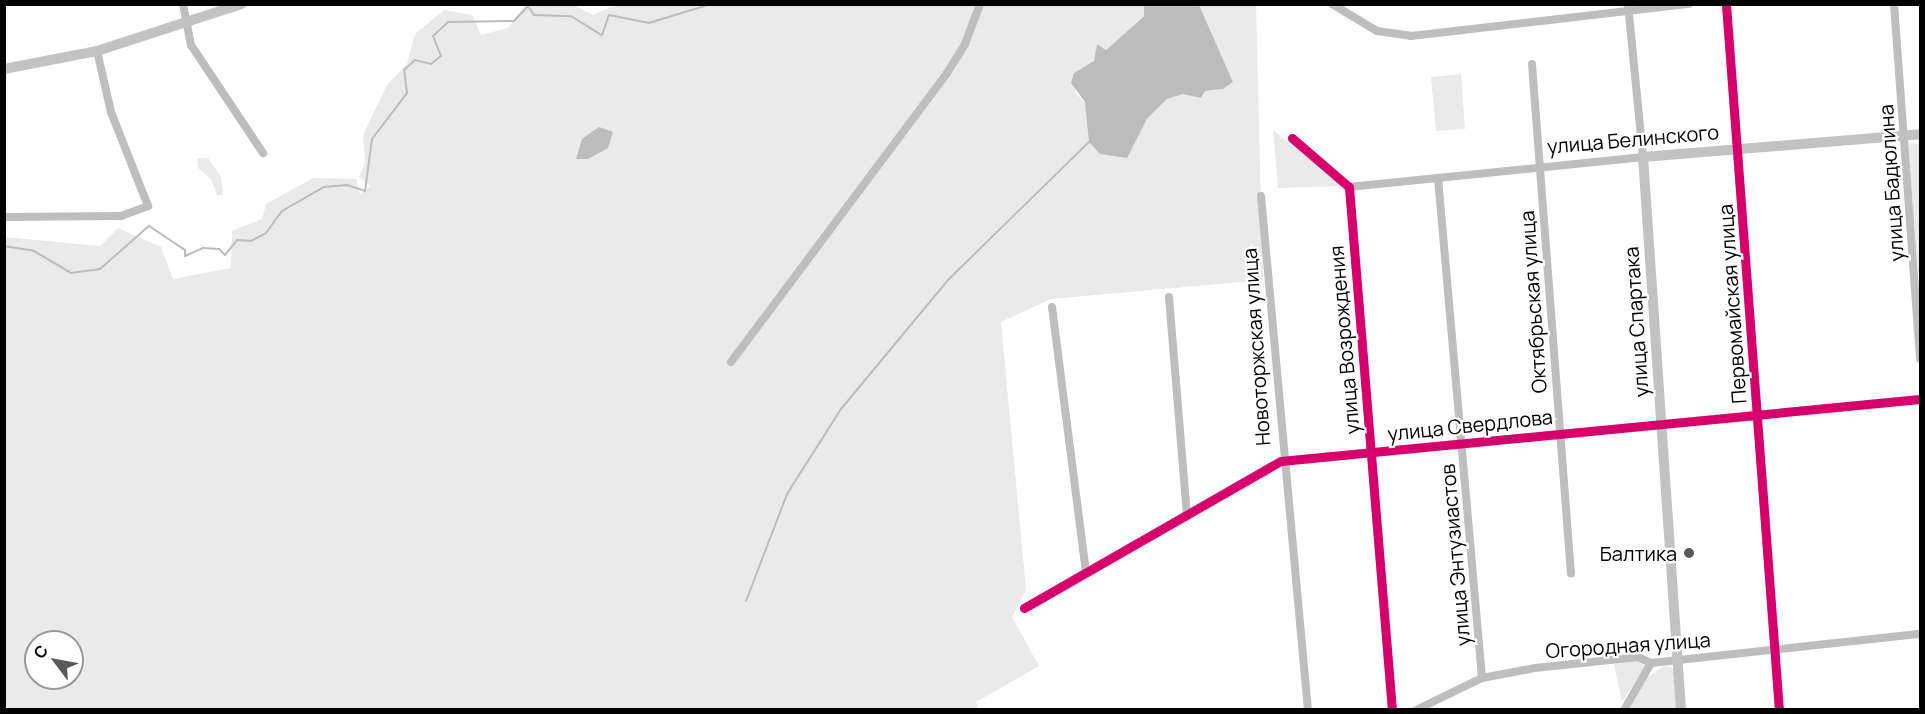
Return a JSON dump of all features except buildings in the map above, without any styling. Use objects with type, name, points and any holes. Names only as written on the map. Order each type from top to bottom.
[{"type":"street","points":[[183,4],[189,23],[191,45],[263,153]]},
{"type":"street","points":[[4,69],[96,51],[189,23],[242,4]]},
{"type":"street","points":[[731,362],[947,73],[965,44],[980,4]]},
{"type":"street","points":[[1332,4],[1377,31],[1398,36],[1628,8],[1689,4]]},
{"type":"street","name":"Первомайская улица","points":[[1726,4],[1739,147],[1779,710]]},
{"type":"street","name":"улица Бадюлина","points":[[1894,4],[1920,359]]},
{"type":"street","name":"улица Спартака","points":[[1628,8],[1643,157],[1681,710]]},
{"type":"street","points":[[4,217],[121,216],[148,206],[111,112],[96,51]]},
{"type":"street","name":"Октябрьская улица","points":[[1532,64],[1571,574]]},
{"type":"street","name":"улица Белинского","points":[[1349,187],[1739,147],[1920,134]]},
{"type":"street","points":[[1292,138],[1349,187]]},
{"type":"street","name":"улица Энтузиастов","points":[[1438,178],[1482,678]]},
{"type":"street","name":"улица Возрождения","points":[[1349,187],[1392,710]]},
{"type":"street","name":"Новоторжская улица","points":[[1261,196],[1281,461],[1308,710]]},
{"type":"street","points":[[1168,297],[1187,516]]},
{"type":"street","points":[[1052,308],[1086,573]]},
{"type":"street","name":"улица Свердлова","points":[[1024,608],[1281,461],[1920,399]]},
{"type":"street","name":"Огородная улица","points":[[1416,710],[1482,678],[1617,658],[1638,657],[1651,663],[1920,633]]},
{"type":"street","points":[[1624,710],[1651,663]]},
{"type":"shaded area","points":[[526,4],[575,6],[593,15],[618,4],[1144,5],[1144,15],[1106,50],[1097,44],[1094,61],[1074,73],[1075,93],[1085,102],[1090,130],[1126,158],[1147,119],[1167,99],[1183,94],[1201,98],[1205,91],[1223,89],[1233,82],[1199,5],[1256,5],[1263,280],[1051,299],[1001,322],[1026,590],[1012,617],[1039,666],[976,702],[979,709],[5,709],[4,237],[100,246],[118,228],[161,247],[173,279],[231,268],[232,231],[262,219],[266,204],[313,178],[356,179],[360,194],[370,186],[359,177],[365,163],[363,135],[387,85],[407,64],[415,34],[444,10],[472,15],[481,35],[508,28]]},
{"type":"shaded area","points":[[1144,4],[1199,5],[1233,82],[1223,89],[1205,91],[1201,98],[1183,94],[1167,99],[1147,119],[1127,158],[1100,154],[1089,142],[1085,102],[1071,83],[1074,73],[1094,61],[1097,44],[1106,50],[1144,16]]},
{"type":"shaded area","points":[[1461,74],[1465,129],[1436,131],[1431,77]]},
{"type":"shaded area","points":[[599,127],[613,132],[608,148],[588,159],[576,159],[582,139]]},
{"type":"shaded area","points":[[1273,130],[1342,186],[1278,188]]},
{"type":"shaded area","points":[[1908,143],[1920,144],[1920,296]]},
{"type":"shaded area","points":[[197,158],[208,158],[221,177],[223,195],[217,195],[211,179],[198,168]]},
{"type":"shaded area","points":[[1638,659],[1645,667],[1622,702],[1614,664]]},
{"type":"shaded area","points":[[1664,666],[1675,669],[1677,709],[1629,710],[1643,680]]},
{"type":"waterway","points":[[4,246],[34,251],[71,273],[100,269],[149,226],[185,250],[185,256],[203,248],[219,249],[225,255],[237,240],[251,241],[266,233],[282,211],[324,187],[347,185],[365,191],[372,139],[407,93],[404,70],[415,60],[431,64],[441,56],[433,36],[448,22],[514,21],[528,6],[534,15],[571,16],[602,35],[609,15],[649,23],[711,4]]},
{"type":"waterway","points":[[746,601],[787,494],[841,409],[949,279],[1089,142]]},
{"type":"cycle path","points":[[1726,4],[1779,710]]},
{"type":"cycle path","points":[[1292,138],[1349,187],[1392,710]]},
{"type":"cycle path","points":[[1024,608],[1281,461],[1920,399]]},
{"type":"place","name":"Балтика","points":[[1689,553]]}]
